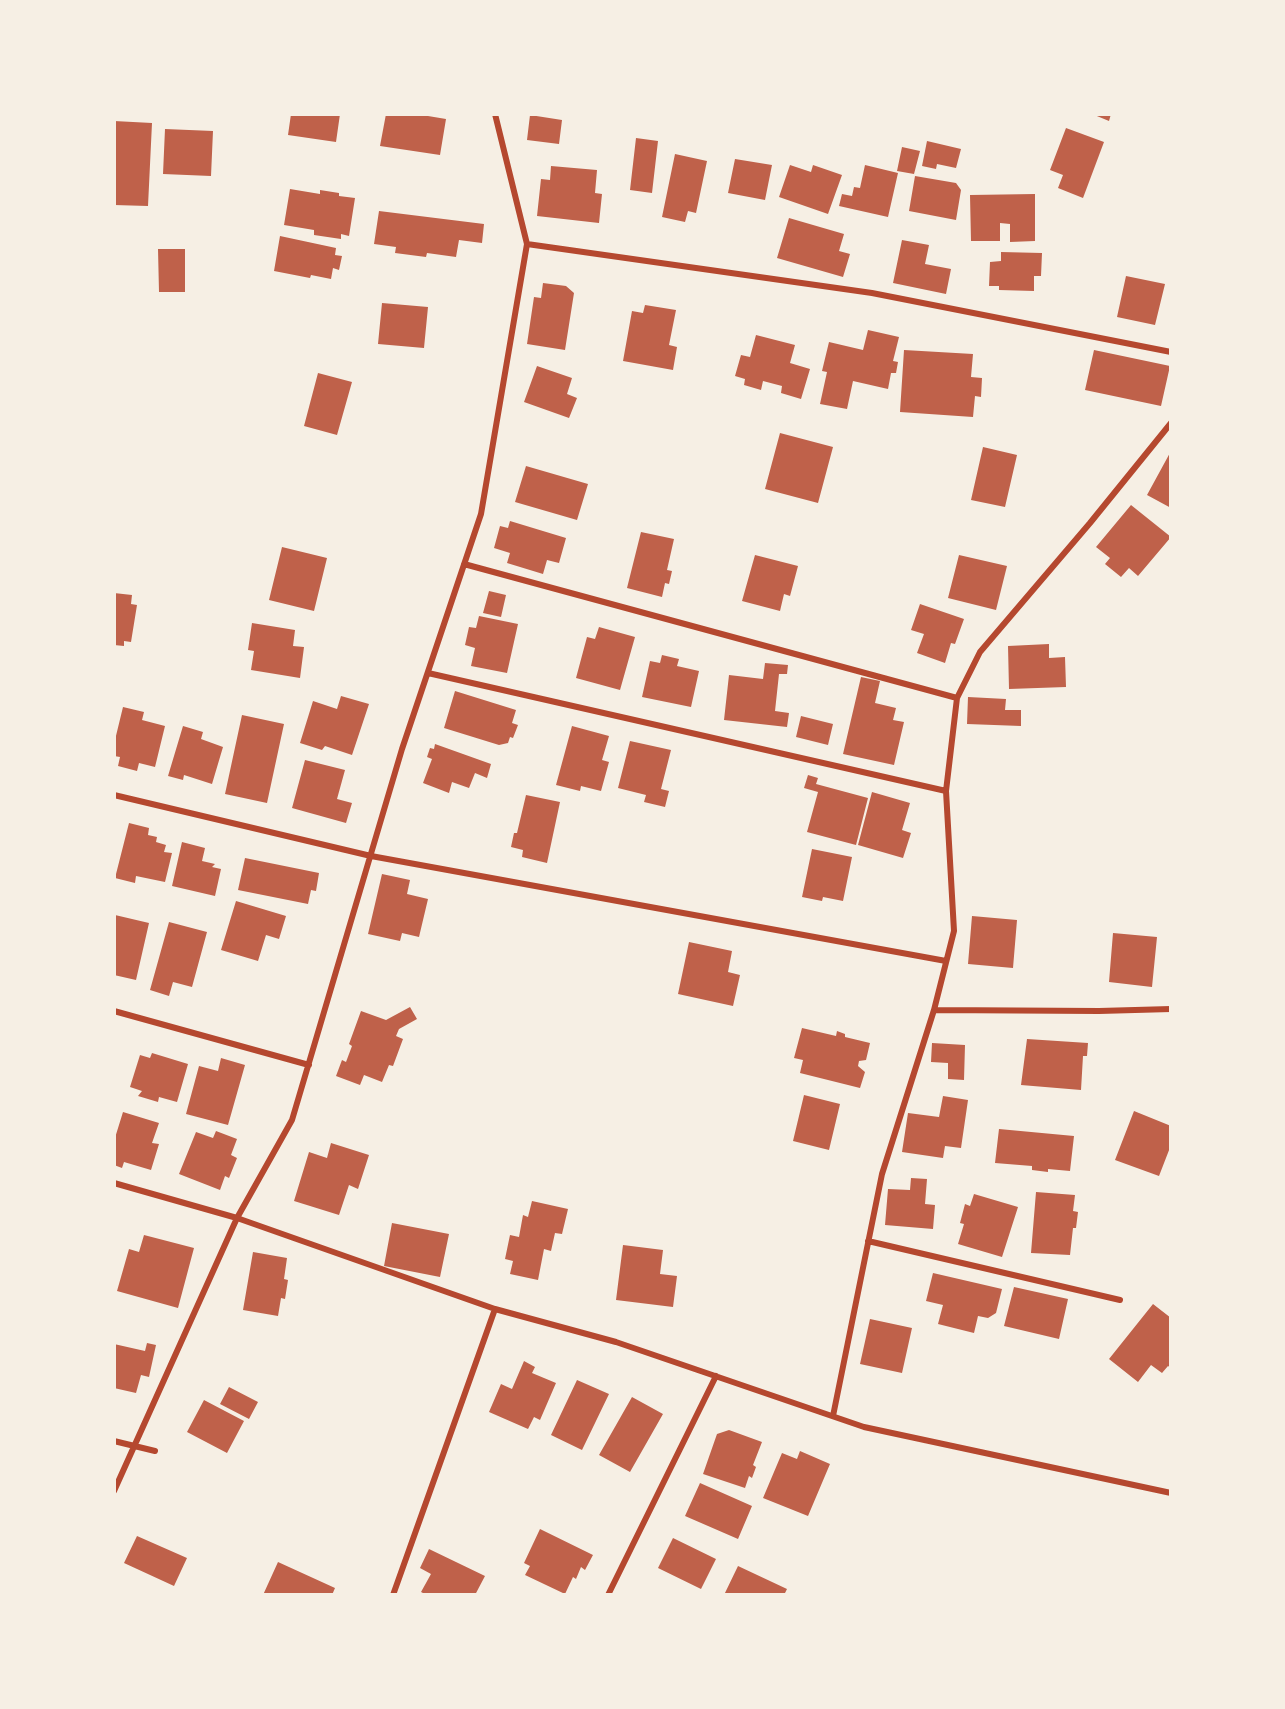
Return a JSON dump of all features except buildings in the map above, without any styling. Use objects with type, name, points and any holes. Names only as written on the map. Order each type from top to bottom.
[{"type":"street","points":[[114,1491],[237,1218],[292,1120],[402,749],[481,514],[527,244],[495,114]]},
{"type":"street","points":[[527,244],[872,293],[1171,352]]},
{"type":"street","points":[[833,1416],[882,1174],[934,1010],[954,931],[946,792],[957,699],[980,652],[1090,523],[1171,423]]},
{"type":"street","points":[[464,564],[957,699]]},
{"type":"street","points":[[428,673],[946,792]]},
{"type":"street","points":[[114,795],[371,856],[946,961]]},
{"type":"street","points":[[934,1010],[1171,1010]]},
{"type":"street","points":[[114,1011],[309,1065]]},
{"type":"street","points":[[114,1183],[237,1218],[495,1309],[616,1342],[864,1426],[1171,1493]]},
{"type":"street","points":[[868,1241],[1120,1300]]},
{"type":"street","points":[[393,1595],[495,1309]]},
{"type":"street","points":[[608,1595],[716,1376]]},
{"type":"street","points":[[114,1441],[155,1451]]}]
